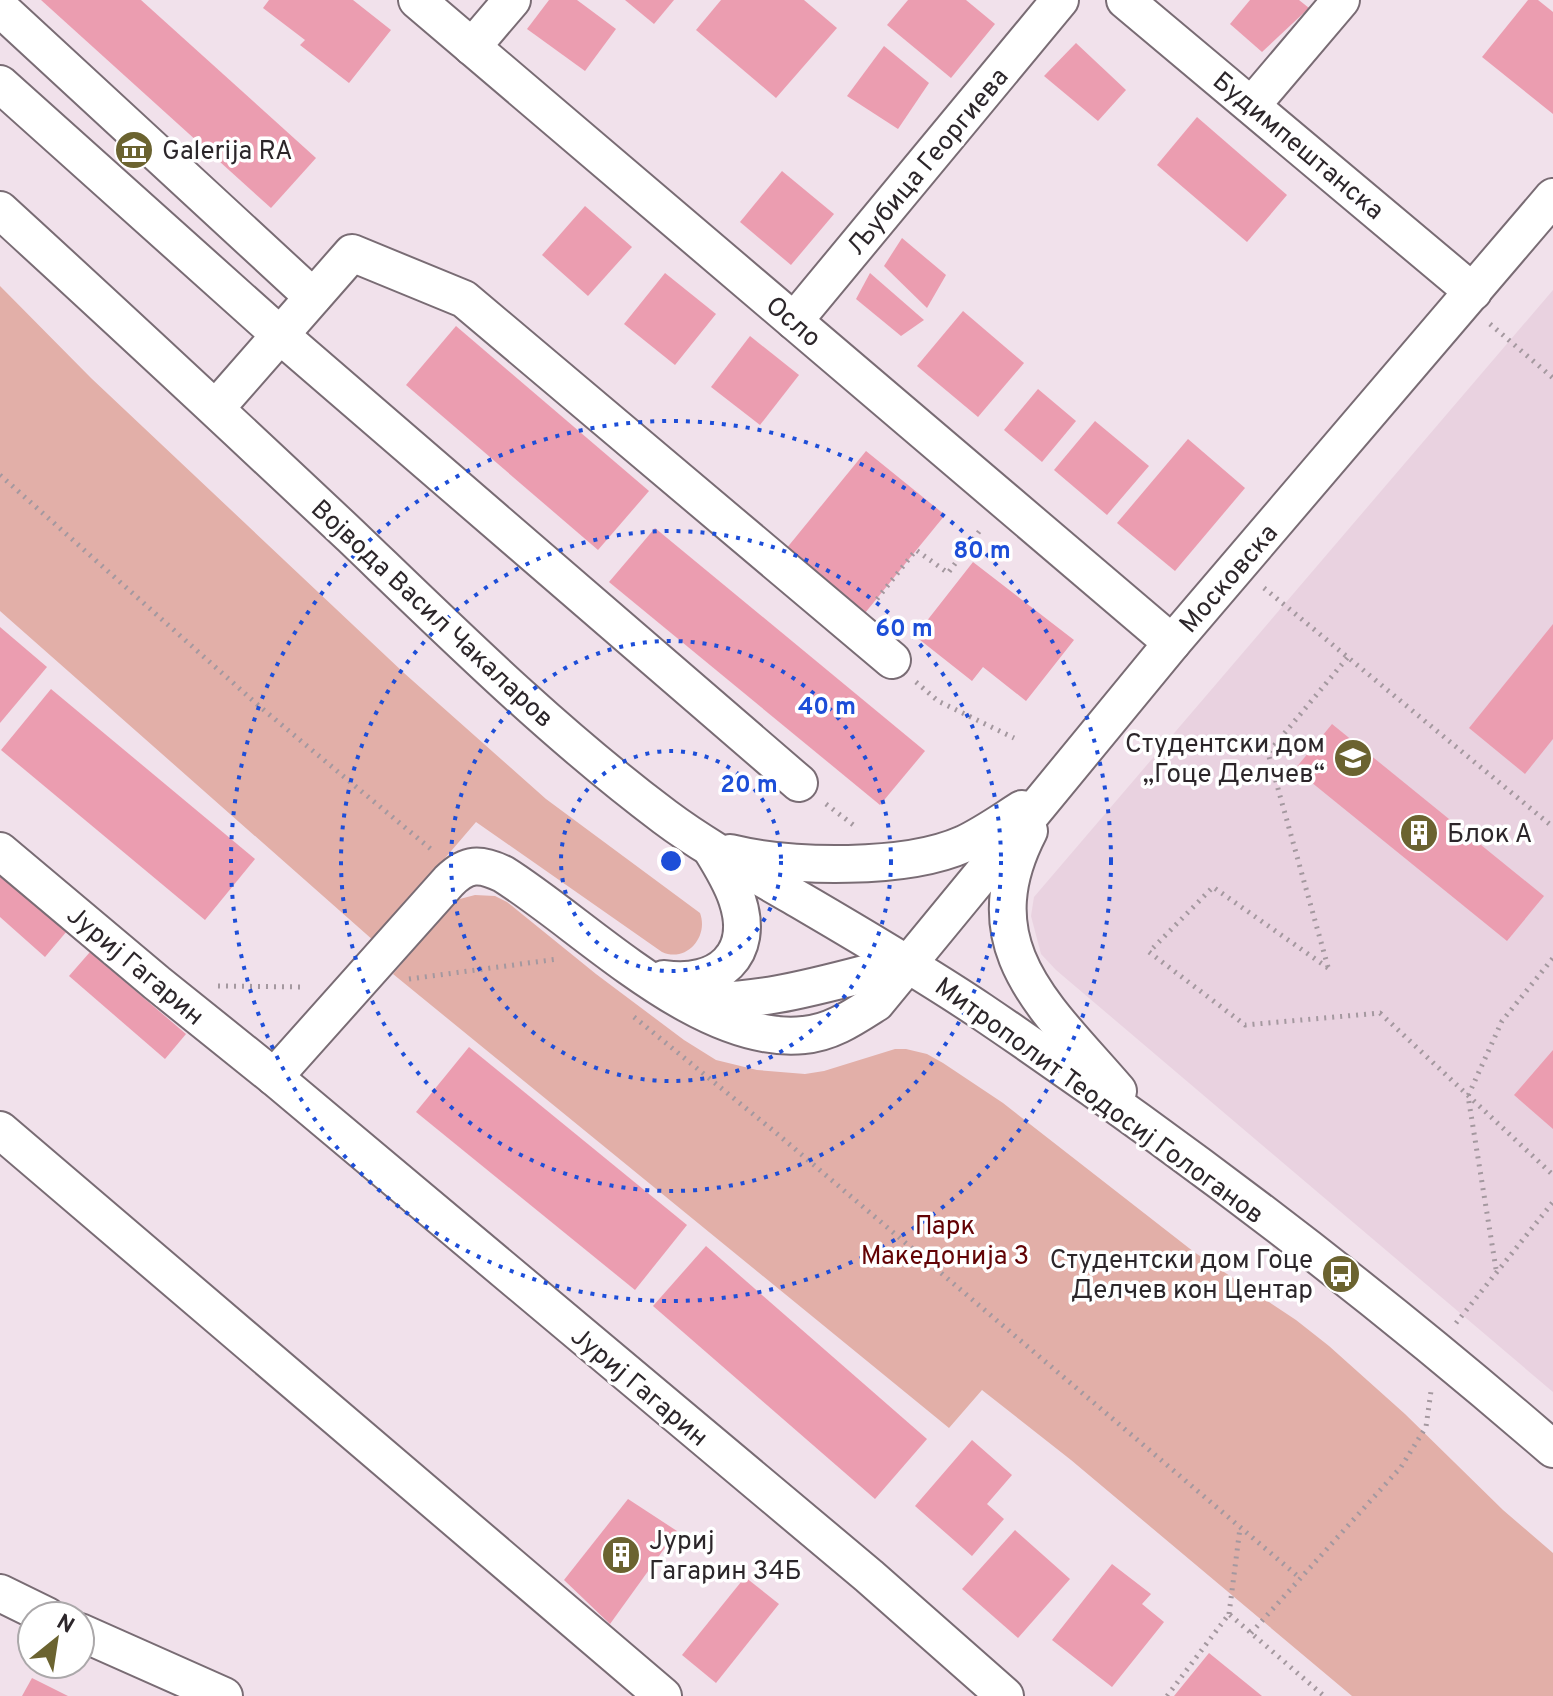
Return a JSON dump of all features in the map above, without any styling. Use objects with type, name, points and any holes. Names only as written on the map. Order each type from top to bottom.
[{"type":"street","name":"Осло","points":[[417,0],[1172,643]]},
{"type":"street","points":[[472,47],[512,0]]},
{"type":"street","name":"Љубица Георгиева","points":[[794,321],[1060,0]]},
{"type":"street","name":"Будимпештанска","points":[[1125,0],[1252,105],[1469,297]]},
{"type":"street","points":[[1252,105],[1341,0]]},
{"type":"street","points":[[0,8],[313,297]]},
{"type":"street","points":[[0,84],[280,335],[799,783]]},
{"type":"street","name":"Московска","points":[[907,963],[1172,643],[1553,197]]},
{"type":"street","name":"Војвода Васил Чакаларов","points":[[0,210],[575,745],[711,849],[907,963]]},
{"type":"street","points":[[216,408],[352,253],[464,299],[892,660]]},
{"type":"street","points":[[711,849],[800,862],[902,860],[962,845],[986,833],[1050,790]]},
{"type":"street","points":[[1050,790],[1019,851],[1007,897],[1012,949],[1029,983],[1047,1009],[1154,1133]]},
{"type":"street","points":[[646,977],[699,980],[717,973],[735,954],[742,927],[737,899],[711,849]]},
{"type":"street","name":"Јуриј Гагарин","points":[[0,851],[869,1576],[1005,1696]]},
{"type":"street","points":[[274,1077],[458,872],[476,865],[487,866],[503,874],[679,998],[737,1027],[769,1035],[806,1035],[839,1025],[876,1003],[907,963]]},
{"type":"street","points":[[679,998],[705,1001],[761,995],[907,963]]},
{"type":"street","name":"Митрополит Теодосиј Гологанов","points":[[907,963],[980,1010],[1154,1133],[1438,1349],[1553,1449]]},
{"type":"street","points":[[0,1130],[663,1696]]},
{"type":"street","points":[[96,1639],[224,1696]]},
{"type":"path","points":[[1469,297],[1553,378]]},
{"type":"path","points":[[0,475],[259,706],[458,872]]},
{"type":"path","points":[[854,628],[916,550],[948,573],[1004,499]]},
{"type":"path","points":[[1238,566],[1553,827]]},
{"type":"path","points":[[1348,657],[1268,753],[1328,968],[1213,887],[1149,952],[1245,1025],[1380,1013],[1553,1175]]},
{"type":"path","points":[[892,660],[938,701],[1014,738]]},
{"type":"path","points":[[799,783],[863,832]]},
{"type":"path","points":[[551,949],[562,958]]},
{"type":"path","points":[[1496,1270],[1468,1096],[1502,1021],[1553,958]]},
{"type":"path","points":[[633,1016],[775,1132],[1300,1578]]},
{"type":"path","points":[[1251,1633],[1401,1467],[1426,1427],[1438,1349],[1496,1270],[1553,1202]]},
{"type":"path","points":[[1167,1696],[1229,1614],[1240,1528]]},
{"type":"path","points":[[1229,1614],[1324,1696]]},
{"type":"shaded area","name":"Студентски дом „Гоце Делчев“","points":[[1553,290],[1553,1392],[1056,970],[1041,954],[1031,916],[1034,897]]},
{"type":"green space","points":[[0,286],[91,378],[404,673],[546,799],[700,913],[701,931],[693,946],[679,954],[662,952],[476,822],[374,941],[0,611]]},
{"type":"green space","name":"Парк Македонија 3","points":[[475,895],[495,896],[507,902],[596,974],[716,1060],[757,1070],[805,1074],[895,1049],[927,1054],[1003,1103],[1194,1252],[1296,1320],[1405,1414],[1503,1510],[1553,1553],[1553,1696],[1352,1696],[1071,1460],[982,1390],[949,1428],[393,974],[456,900]]},
{"type":"building","points":[[41,0],[141,0],[316,158],[271,208]]},
{"type":"building","points":[[269,0],[353,0],[391,30],[349,83],[300,45],[305,40],[263,8]]},
{"type":"building","points":[[549,0],[577,0],[616,29],[585,71],[527,29]]},
{"type":"building","points":[[625,0],[674,0],[654,24]]},
{"type":"building","points":[[721,0],[804,0],[837,28],[776,98],[696,30]]},
{"type":"building","points":[[908,0],[966,0],[995,24],[951,78],[887,25]]},
{"type":"building","points":[[1250,0],[1299,0],[1309,8],[1262,52],[1230,24]]},
{"type":"building","points":[[1528,0],[1538,0],[1553,12],[1553,114],[1482,57]]},
{"type":"building","points":[[1076,43],[1126,90],[1098,121],[1044,76]]},
{"type":"building","points":[[884,46],[929,83],[898,129],[847,96]]},
{"type":"building","points":[[1197,117],[1287,195],[1247,242],[1157,165]]},
{"type":"building","points":[[782,171],[834,214],[791,265],[740,222]]},
{"type":"building","points":[[585,206],[632,247],[588,296],[542,255]]},
{"type":"building","points":[[902,238],[946,275],[927,308],[884,266]]},
{"type":"building","points":[[665,273],[716,314],[675,365],[624,324]]},
{"type":"building","points":[[870,273],[924,320],[901,336],[856,299]]},
{"type":"building","points":[[963,311],[1024,363],[978,417],[917,366]]},
{"type":"building","points":[[456,326],[649,491],[598,550],[406,385]]},
{"type":"building","points":[[750,336],[799,375],[760,425],[711,387]]},
{"type":"building","points":[[1038,389],[1076,421],[1042,462],[1004,430]]},
{"type":"building","points":[[1095,421],[1149,466],[1107,515],[1054,470]]},
{"type":"building","points":[[1188,439],[1245,488],[1175,571],[1117,523]]},
{"type":"building","points":[[866,451],[945,515],[865,613],[786,549]]},
{"type":"building","points":[[655,528],[925,751],[880,805],[609,582]]},
{"type":"building","points":[[973,562],[1074,640],[1026,701],[983,667],[972,681],[915,636]]},
{"type":"building","points":[[1553,624],[1553,739],[1525,774],[1469,728]]},
{"type":"building","points":[[0,627],[47,667],[0,723]]},
{"type":"building","points":[[51,689],[255,859],[205,920],[1,750]]},
{"type":"building","name":"Блок А","points":[[1332,724],[1544,896],[1507,941],[1295,769]]},
{"type":"building","points":[[0,873],[67,931],[45,957],[0,917]]},
{"type":"building","points":[[90,952],[186,1034],[165,1059],[69,976]]},
{"type":"building","points":[[469,1047],[687,1225],[635,1290],[416,1112]]},
{"type":"building","points":[[1553,1050],[1553,1129],[1514,1095]]},
{"type":"building","points":[[706,1246],[927,1439],[875,1499],[653,1306]]},
{"type":"building","points":[[972,1440],[1012,1475],[987,1504],[1004,1519],[972,1556],[915,1506]]},
{"type":"building","name":"Јуриј Гагарин 34Б","points":[[628,1499],[677,1531],[610,1624],[564,1580]]},
{"type":"building","points":[[1015,1530],[1070,1579],[1018,1638],[962,1589]]},
{"type":"building","points":[[1112,1564],[1151,1594],[1142,1604],[1164,1622],[1112,1687],[1052,1640]]},
{"type":"building","points":[[745,1577],[779,1604],[716,1683],[682,1655]]},
{"type":"building","points":[[1209,1653],[1262,1696],[1174,1696]]},
{"type":"building","points":[[31,1680],[36,1680],[68,1696],[22,1696]]},
{"type":"place","name":"Galerija RA","points":[[134,150]]},
{"type":"place","name":"Студентски дом „Гоце Делчев“","points":[[1353,758]]},
{"type":"place","name":"Блок А","points":[[1419,833]]},
{"type":"place","name":"Студентски дом Гоце Делчев кон Центар","points":[[1341,1274]]},
{"type":"place","name":"Јуриј Гагарин 34Б","points":[[621,1555]]}]
